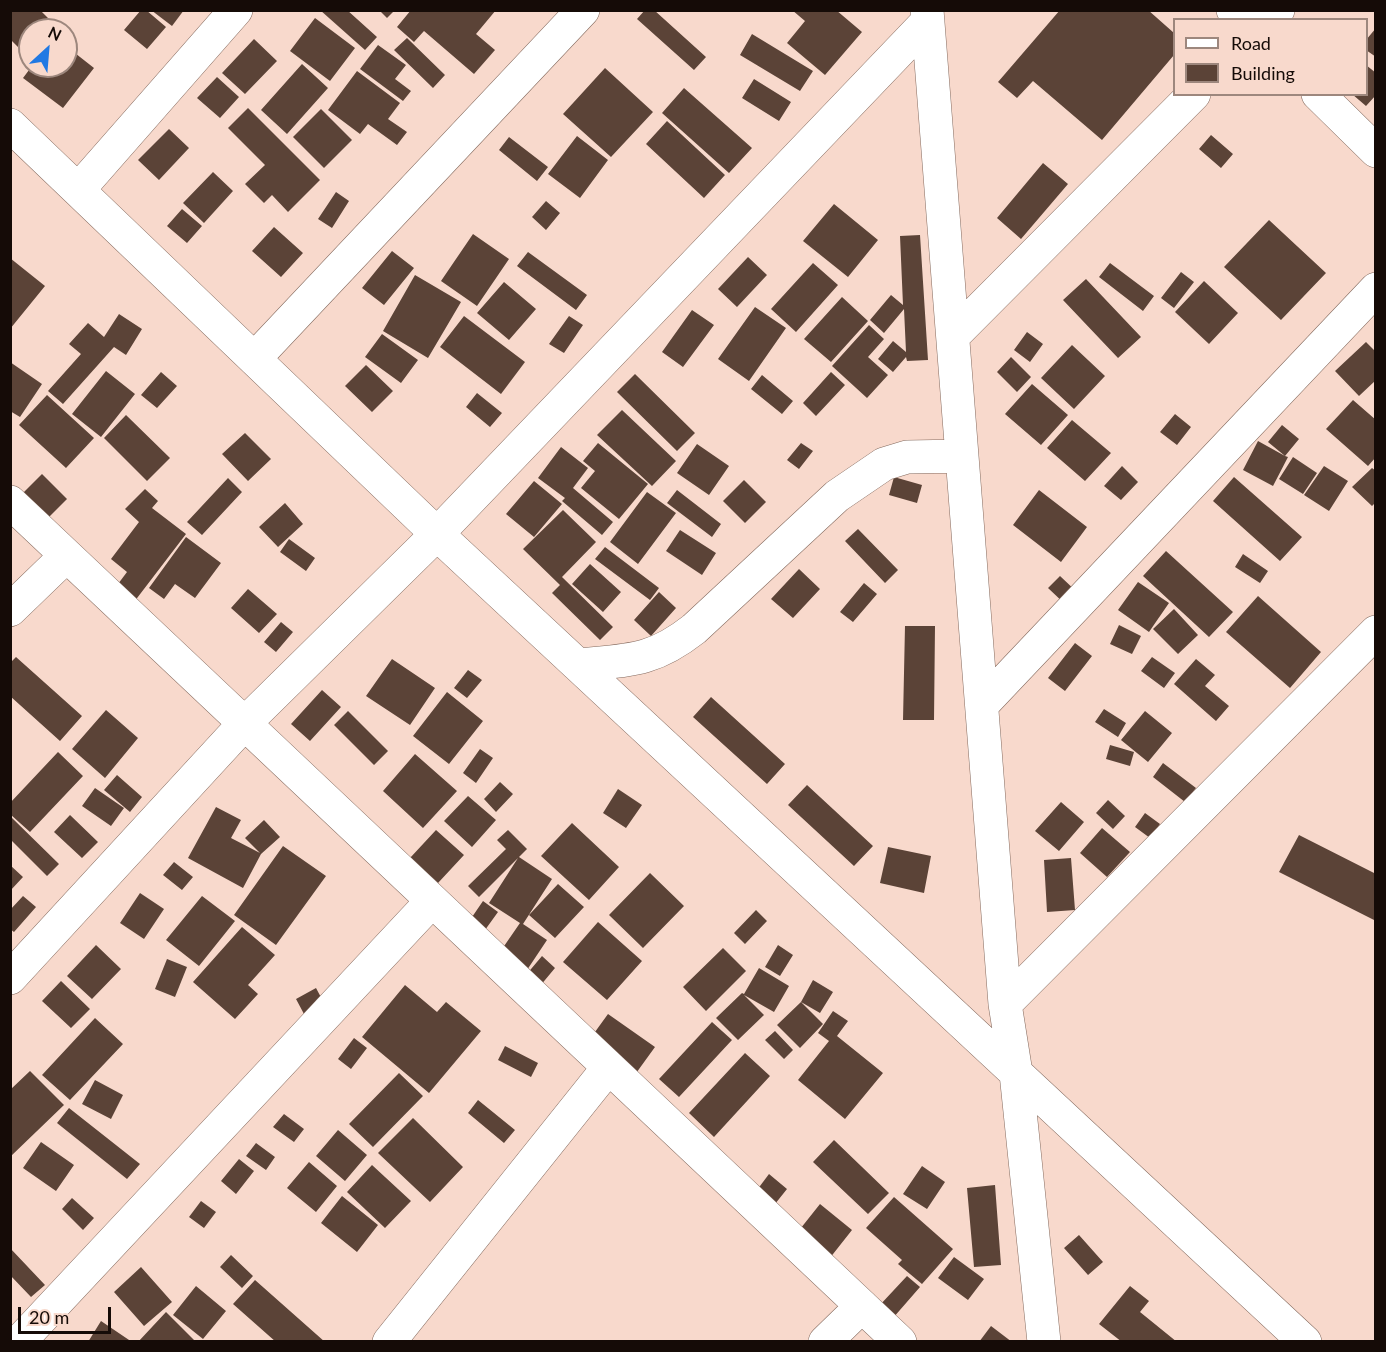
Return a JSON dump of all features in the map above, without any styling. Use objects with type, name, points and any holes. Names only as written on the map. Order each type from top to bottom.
[{"type":"street","points":[[79,189],[236,10]]},
{"type":"street","points":[[255,358],[583,10]]},
{"type":"street","points":[[927,16],[1005,1004],[1016,1073],[1044,1341]]},
{"type":"street","points":[[10,978],[244,724],[437,534],[927,16]]},
{"type":"street","points":[[953,336],[1192,96]]},
{"type":"street","points":[[1320,96],[1376,151]]},
{"type":"street","points":[[10,125],[437,534],[1305,1341]]},
{"type":"street","points":[[981,705],[1376,289]]},
{"type":"street","points":[[578,665],[638,660],[670,649],[837,496],[884,464],[907,457],[962,456]]},
{"type":"street","points":[[10,502],[900,1341]]},
{"type":"street","points":[[10,610],[66,556]]},
{"type":"street","points":[[1005,1004],[1376,632]]},
{"type":"street","points":[[19,1341],[432,902]]},
{"type":"street","points":[[389,1341],[608,1068]]},
{"type":"street","points":[[825,1341],[862,1306]]},
{"type":"building","points":[[12,10],[40,10],[48,18],[18,18],[18,47],[10,39]]},
{"type":"building","points":[[141,10],[146,10],[166,27],[147,49],[124,30]]},
{"type":"building","points":[[151,10],[184,10],[172,26]]},
{"type":"building","points":[[320,10],[347,10],[377,37],[365,50]]},
{"type":"building","points":[[379,10],[395,10],[387,18]]},
{"type":"building","points":[[411,10],[496,10],[476,34],[495,50],[474,74],[424,31],[414,42],[397,27]]},
{"type":"building","points":[[645,10],[654,10],[706,57],[694,70],[637,19]]},
{"type":"building","points":[[792,10],[836,10],[862,32],[825,75],[787,43],[805,21]]},
{"type":"building","points":[[1060,10],[1148,10],[1173,32],[1173,56],[1102,140],[1033,81],[1017,98],[998,82]]},
{"type":"building","points":[[315,18],[355,48],[330,81],[290,51]]},
{"type":"building","points":[[1376,28],[1376,57],[1368,51],[1368,38]]},
{"type":"building","points":[[752,34],[813,71],[800,91],[740,55]]},
{"type":"building","points":[[407,38],[445,75],[433,88],[394,50]]},
{"type":"building","points":[[254,39],[277,61],[245,94],[222,73]]},
{"type":"building","points":[[378,45],[406,65],[395,79],[411,91],[403,101],[360,69]]},
{"type":"building","points":[[78,55],[94,68],[63,108],[23,78],[78,78]]},
{"type":"building","points":[[302,64],[328,88],[287,134],[261,110]]},
{"type":"building","points":[[1368,67],[1376,73],[1376,95],[1366,106],[1354,96],[1368,96]]},
{"type":"building","points":[[605,68],[653,112],[611,157],[563,114]]},
{"type":"building","points":[[357,71],[400,103],[388,119],[407,132],[397,145],[368,124],[360,134],[328,110]]},
{"type":"building","points":[[217,77],[239,97],[220,118],[197,98]]},
{"type":"building","points":[[754,79],[791,102],[779,121],[742,98]]},
{"type":"building","points":[[684,88],[752,148],[729,173],[662,113]]},
{"type":"building","points":[[248,108],[320,180],[288,212],[272,195],[264,203],[245,184],[265,165],[228,128]]},
{"type":"building","points":[[321,109],[352,140],[324,168],[293,137]]},
{"type":"building","points":[[667,121],[725,175],[704,198],[646,144]]},
{"type":"building","points":[[169,129],[189,148],[159,180],[138,160]]},
{"type":"building","points":[[1211,135],[1233,154],[1221,168],[1199,149]]},
{"type":"building","points":[[577,136],[608,160],[580,198],[548,174]]},
{"type":"building","points":[[509,137],[548,167],[537,181],[499,150]]},
{"type":"building","points":[[1043,163],[1068,184],[1021,239],[997,218]]},
{"type":"building","points":[[213,172],[233,191],[204,223],[183,203]]},
{"type":"building","points":[[336,192],[349,201],[332,228],[318,219]]},
{"type":"building","points":[[546,201],[560,213],[546,230],[532,217]]},
{"type":"building","points":[[834,204],[878,240],[848,277],[803,241]]},
{"type":"building","points":[[182,209],[202,226],[187,243],[167,226]]},
{"type":"building","points":[[1269,220],[1326,273],[1281,320],[1224,267]]},
{"type":"building","points":[[274,227],[303,253],[281,277],[252,251]]},
{"type":"building","points":[[473,234],[509,259],[477,306],[441,281]]},
{"type":"building","points":[[920,235],[928,360],[907,361],[906,357],[893,372],[878,359],[893,341],[906,352],[904,309],[884,333],[870,320],[891,295],[903,305],[900,236]]},
{"type":"building","points":[[392,251],[414,268],[384,305],[362,288]]},
{"type":"building","points":[[528,252],[587,295],[576,310],[517,266]]},
{"type":"building","points":[[748,257],[767,275],[737,307],[718,289]]},
{"type":"building","points":[[10,258],[45,286],[10,329]]},
{"type":"building","points":[[813,263],[838,285],[796,332],[771,309]]},
{"type":"building","points":[[1110,263],[1154,296],[1143,311],[1099,277]]},
{"type":"building","points":[[1181,272],[1194,282],[1174,308],[1161,298]]},
{"type":"building","points":[[415,275],[461,302],[428,358],[383,331]]},
{"type":"building","points":[[1086,279],[1141,337],[1118,358],[1063,300]]},
{"type":"building","points":[[1204,281],[1238,313],[1209,344],[1175,312]]},
{"type":"building","points":[[504,282],[536,309],[509,340],[477,313]]},
{"type":"building","points":[[842,297],[868,321],[831,362],[804,339]]},
{"type":"building","points":[[755,307],[786,328],[749,381],[718,359]]},
{"type":"building","points":[[692,310],[714,325],[683,367],[662,352]]},
{"type":"building","points":[[119,314],[142,329],[126,355],[114,347],[63,404],[48,391],[81,354],[69,344],[88,323],[104,337]]},
{"type":"building","points":[[464,316],[525,362],[501,394],[440,347]]},
{"type":"building","points":[[569,316],[583,325],[564,353],[549,344]]},
{"type":"building","points":[[869,325],[884,339],[868,357],[888,375],[867,398],[832,366]]},
{"type":"building","points":[[1027,332],[1043,344],[1030,362],[1014,350]]},
{"type":"building","points":[[382,334],[418,360],[401,383],[365,357]]},
{"type":"building","points":[[1366,342],[1376,352],[1376,380],[1359,396],[1335,371]]},
{"type":"building","points":[[1072,345],[1105,376],[1074,409],[1041,378]]},
{"type":"building","points":[[1011,357],[1031,377],[1017,392],[997,372]]},
{"type":"building","points":[[10,362],[42,384],[20,417],[10,411]]},
{"type":"building","points":[[366,365],[393,391],[372,412],[345,386]]},
{"type":"building","points":[[106,371],[135,394],[101,437],[72,414]]},
{"type":"building","points":[[161,372],[177,386],[157,408],[141,395]]},
{"type":"building","points":[[831,372],[845,385],[816,416],[803,403]]},
{"type":"building","points":[[635,374],[695,433],[677,451],[617,392]]},
{"type":"building","points":[[762,375],[793,401],[782,414],[751,389]]},
{"type":"building","points":[[1032,384],[1068,415],[1041,445],[1005,414]]},
{"type":"building","points":[[477,393],[502,413],[490,427],[466,407]]},
{"type":"building","points":[[47,395],[94,438],[66,468],[19,425]]},
{"type":"building","points":[[1353,400],[1376,420],[1376,457],[1368,466],[1326,429]]},
{"type":"building","points":[[622,410],[676,461],[652,486],[597,435]]},
{"type":"building","points":[[1175,414],[1191,427],[1177,445],[1160,432]]},
{"type":"building","points":[[126,415],[170,458],[147,481],[104,438]]},
{"type":"building","points":[[1072,420],[1111,453],[1085,481],[1047,448]]},
{"type":"building","points":[[1282,425],[1299,439],[1285,456],[1268,442]]},
{"type":"building","points":[[245,433],[271,459],[248,481],[222,454]]},
{"type":"building","points":[[1258,441],[1288,457],[1273,486],[1243,470]]},
{"type":"building","points":[[598,443],[648,484],[619,519],[581,488],[595,471],[583,461]]},
{"type":"building","points":[[801,443],[813,451],[799,469],[787,460]]},
{"type":"building","points":[[697,444],[729,466],[709,495],[677,473]]},
{"type":"building","points":[[561,447],[588,468],[573,488],[613,522],[602,535],[562,501],[565,498],[538,478]]},
{"type":"building","points":[[1293,457],[1317,473],[1303,494],[1279,479]]},
{"type":"building","points":[[1122,466],[1138,482],[1121,500],[1104,486]]},
{"type":"building","points":[[1324,466],[1348,481],[1329,511],[1304,495]]},
{"type":"building","points":[[1372,468],[1376,471],[1376,502],[1372,506],[1352,487]]},
{"type":"building","points":[[42,474],[67,499],[48,518],[23,493]]},
{"type":"building","points":[[894,477],[922,485],[917,503],[889,495]]},
{"type":"building","points":[[1234,477],[1302,537],[1280,561],[1213,501]]},
{"type":"building","points":[[228,478],[242,492],[202,535],[187,522]]},
{"type":"building","points":[[744,480],[766,502],[745,523],[723,501]]},
{"type":"building","points":[[534,481],[562,504],[534,537],[506,514]]},
{"type":"building","points":[[145,489],[158,501],[152,508],[186,534],[131,606],[112,592],[127,572],[111,559],[139,522],[125,509]]},
{"type":"building","points":[[677,490],[721,524],[712,537],[667,503]]},
{"type":"building","points":[[1039,490],[1087,527],[1061,562],[1013,525]]},
{"type":"building","points":[[647,492],[676,513],[638,564],[610,542]]},
{"type":"building","points":[[285,503],[303,524],[278,547],[259,527]]},
{"type":"building","points":[[563,510],[596,542],[562,577],[613,627],[600,640],[552,593],[560,585],[523,549]]},
{"type":"building","points":[[858,529],[898,570],[885,583],[845,541]]},
{"type":"building","points":[[680,530],[716,553],[702,575],[666,551]]},
{"type":"building","points":[[186,537],[221,563],[195,598],[175,584],[164,599],[149,588]]},
{"type":"building","points":[[289,539],[315,558],[306,571],[280,552]]},
{"type":"building","points":[[605,547],[659,588],[650,600],[595,559]]},
{"type":"building","points":[[1166,551],[1233,612],[1209,637],[1143,576]]},
{"type":"building","points":[[1243,554],[1268,571],[1260,583],[1235,567]]},
{"type":"building","points":[[590,564],[621,592],[603,612],[572,584]]},
{"type":"building","points":[[799,569],[820,589],[793,618],[771,599]]},
{"type":"building","points":[[1060,576],[1078,593],[1066,605],[1048,588]]},
{"type":"building","points":[[1138,582],[1169,603],[1149,632],[1118,610]]},
{"type":"building","points":[[864,583],[877,594],[853,622],[840,612]]},
{"type":"building","points":[[248,589],[277,614],[259,633],[231,608]]},
{"type":"building","points":[[659,592],[676,608],[651,636],[634,620]]},
{"type":"building","points":[[1258,596],[1321,652],[1290,688],[1226,632]]},
{"type":"building","points":[[1174,609],[1198,635],[1178,654],[1153,629]]},
{"type":"building","points":[[281,622],[293,632],[276,652],[264,642]]},
{"type":"building","points":[[1119,625],[1141,636],[1132,654],[1110,644]]},
{"type":"building","points":[[905,626],[935,626],[934,720],[903,720]]},
{"type":"building","points":[[1075,643],[1092,656],[1065,691],[1048,678]]},
{"type":"building","points":[[16,657],[82,716],[60,741],[10,696],[10,663]]},
{"type":"building","points":[[1152,657],[1175,673],[1164,688],[1141,671]]},
{"type":"building","points":[[392,659],[435,688],[410,725],[366,696]]},
{"type":"building","points":[[1196,659],[1215,675],[1205,686],[1229,706],[1216,721],[1174,684]]},
{"type":"building","points":[[468,670],[482,680],[467,698],[454,688]]},
{"type":"building","points":[[322,690],[341,707],[310,741],[291,724]]},
{"type":"building","points":[[447,692],[483,721],[449,764],[413,736]]},
{"type":"building","points":[[711,697],[785,764],[767,784],[693,717]]},
{"type":"building","points":[[1104,709],[1126,723],[1118,737],[1095,722]]},
{"type":"building","points":[[106,710],[138,738],[105,778],[72,749]]},
{"type":"building","points":[[348,711],[388,751],[374,765],[334,725]]},
{"type":"building","points":[[1145,711],[1172,733],[1148,762],[1121,740]]},
{"type":"building","points":[[1110,745],[1134,752],[1130,766],[1106,759]]},
{"type":"building","points":[[480,749],[493,758],[476,783],[463,773]]},
{"type":"building","points":[[58,752],[83,776],[30,832],[10,814],[10,803]]},
{"type":"building","points":[[415,754],[457,791],[423,828],[383,791]]},
{"type":"building","points":[[1163,763],[1196,788],[1185,802],[1153,777]]},
{"type":"building","points":[[117,775],[142,797],[130,812],[104,790]]},
{"type":"building","points":[[500,782],[513,794],[496,812],[484,799]]},
{"type":"building","points":[[807,785],[873,846],[854,866],[788,805]]},
{"type":"building","points":[[95,788],[124,808],[111,826],[82,806]]},
{"type":"building","points":[[618,789],[642,805],[626,828],[603,813]]},
{"type":"building","points":[[468,796],[496,820],[472,847],[444,821]]},
{"type":"building","points":[[1108,800],[1125,816],[1113,829],[1096,813]]},
{"type":"building","points":[[1061,802],[1084,822],[1059,851],[1035,831]]},
{"type":"building","points":[[216,807],[241,820],[231,838],[260,853],[245,838],[264,820],[280,837],[261,854],[243,888],[188,858]]},
{"type":"building","points":[[1145,813],[1160,824],[1150,838],[1135,827]]},
{"type":"building","points":[[70,815],[98,842],[82,858],[54,832]]},
{"type":"building","points":[[10,816],[59,864],[47,876],[10,839]]},
{"type":"building","points":[[572,823],[619,867],[589,900],[541,856]]},
{"type":"building","points":[[1102,828],[1130,852],[1107,877],[1080,853]]},
{"type":"building","points":[[436,830],[464,855],[438,883],[410,858]]},
{"type":"building","points":[[508,830],[527,849],[519,857],[552,879],[523,924],[547,940],[527,970],[500,952],[520,923],[489,903],[518,858],[479,897],[468,886],[506,849],[497,840]]},
{"type":"building","points":[[1299,835],[1376,874],[1376,921],[1279,872]]},
{"type":"building","points":[[283,846],[326,876],[276,945],[234,915]]},
{"type":"building","points":[[888,847],[931,856],[924,893],[880,883]]},
{"type":"building","points":[[1071,858],[1075,910],[1047,912],[1044,860]]},
{"type":"building","points":[[174,862],[193,877],[182,890],[163,875]]},
{"type":"building","points":[[10,865],[23,877],[10,891]]},
{"type":"building","points":[[650,873],[684,906],[643,948],[609,915]]},
{"type":"building","points":[[558,884],[584,907],[555,938],[529,915]]},
{"type":"building","points":[[140,893],[164,909],[144,939],[120,923]]},
{"type":"building","points":[[23,896],[36,907],[14,932],[10,929],[10,910]]},
{"type":"building","points":[[202,896],[235,921],[199,966],[166,940]]},
{"type":"building","points":[[483,901],[498,912],[485,930],[470,920]]},
{"type":"building","points":[[756,910],[767,921],[745,944],[734,933]]},
{"type":"building","points":[[598,922],[642,961],[607,1000],[563,962]]},
{"type":"building","points":[[242,927],[275,955],[248,985],[258,994],[235,1019],[193,982]]},
{"type":"building","points":[[96,945],[121,969],[92,999],[67,976]]},
{"type":"building","points":[[778,945],[793,955],[780,976],[765,967]]},
{"type":"building","points":[[723,948],[746,971],[706,1011],[683,987]]},
{"type":"building","points":[[542,956],[555,968],[540,986],[526,975]]},
{"type":"building","points":[[167,959],[187,967],[175,997],[155,989]]},
{"type":"building","points":[[759,968],[789,986],[774,1012],[744,995],[764,1015],[738,1040],[716,1018],[742,993],[744,994]]},
{"type":"building","points":[[813,980],[833,992],[820,1013],[801,1002]]},
{"type":"building","points":[[61,981],[90,1009],[71,1028],[42,1001]]},
{"type":"building","points":[[405,985],[437,1012],[446,1002],[481,1031],[429,1093],[362,1037]]},
{"type":"building","points":[[316,988],[324,1003],[304,1014],[296,999]]},
{"type":"building","points":[[801,1002],[823,1024],[800,1048],[777,1025]]},
{"type":"building","points":[[833,1011],[848,1021],[837,1036],[883,1073],[845,1119],[798,1080],[829,1041],[818,1033]]},
{"type":"building","points":[[608,1014],[655,1047],[634,1076],[587,1043]]},
{"type":"building","points":[[95,1018],[123,1044],[70,1100],[42,1075]]},
{"type":"building","points":[[712,1022],[732,1040],[679,1097],[659,1079]]},
{"type":"building","points":[[775,1031],[793,1050],[784,1059],[765,1040]]},
{"type":"building","points":[[354,1038],[367,1048],[351,1069],[338,1059]]},
{"type":"building","points":[[505,1046],[538,1063],[531,1077],[498,1060]]},
{"type":"building","points":[[745,1053],[770,1076],[714,1137],[689,1113]]},
{"type":"building","points":[[30,1071],[64,1105],[10,1157],[10,1090]]},
{"type":"building","points":[[399,1073],[423,1096],[373,1147],[349,1124]]},
{"type":"building","points":[[95,1080],[123,1095],[111,1119],[82,1104]]},
{"type":"building","points":[[478,1100],[515,1130],[504,1143],[468,1113]]},
{"type":"building","points":[[69,1108],[140,1164],[127,1179],[57,1123]]},
{"type":"building","points":[[284,1114],[304,1129],[294,1142],[273,1127]]},
{"type":"building","points":[[413,1118],[463,1167],[430,1202],[378,1153]]},
{"type":"building","points":[[338,1130],[367,1155],[345,1181],[316,1156]]},
{"type":"building","points":[[834,1140],[889,1193],[868,1214],[813,1162]]},
{"type":"building","points":[[41,1142],[74,1165],[56,1191],[23,1168]]},
{"type":"building","points":[[256,1143],[275,1157],[266,1170],[246,1156]]},
{"type":"building","points":[[239,1159],[254,1171],[236,1194],[221,1181]]},
{"type":"building","points":[[309,1162],[337,1186],[316,1212],[287,1188]]},
{"type":"building","points":[[372,1165],[411,1201],[385,1228],[347,1192]]},
{"type":"building","points":[[922,1166],[945,1182],[927,1209],[903,1194]]},
{"type":"building","points":[[769,1174],[787,1189],[775,1204],[757,1190]]},
{"type":"building","points":[[995,1185],[1001,1265],[974,1267],[967,1188]]},
{"type":"building","points":[[342,1196],[378,1225],[357,1252],[321,1223]]},
{"type":"building","points":[[894,1197],[953,1249],[922,1284],[898,1264],[902,1260],[866,1228]]},
{"type":"building","points":[[72,1198],[94,1218],[83,1230],[62,1209]]},
{"type":"building","points":[[201,1201],[216,1212],[204,1228],[189,1217]]},
{"type":"building","points":[[820,1204],[852,1230],[822,1268],[789,1243]]},
{"type":"building","points":[[1079,1235],[1103,1262],[1088,1275],[1064,1248]]},
{"type":"building","points":[[10,1248],[45,1285],[31,1297],[10,1275]]},
{"type":"building","points":[[231,1255],[253,1276],[242,1288],[220,1267]]},
{"type":"building","points":[[954,1257],[984,1279],[968,1300],[938,1278]]},
{"type":"building","points":[[141,1267],[172,1302],[144,1326],[114,1292]]},
{"type":"building","points":[[907,1276],[920,1287],[893,1318],[879,1306]]},
{"type":"building","points":[[255,1280],[325,1342],[276,1342],[233,1304]]},
{"type":"building","points":[[196,1286],[226,1311],[203,1339],[173,1315]]},
{"type":"building","points":[[1130,1286],[1149,1301],[1140,1312],[1177,1342],[1122,1342],[1099,1324]]},
{"type":"building","points":[[166,1312],[196,1342],[138,1342]]},
{"type":"building","points":[[101,1321],[132,1342],[88,1342]]},
{"type":"building","points":[[991,1326],[1012,1342],[979,1342]]}]
